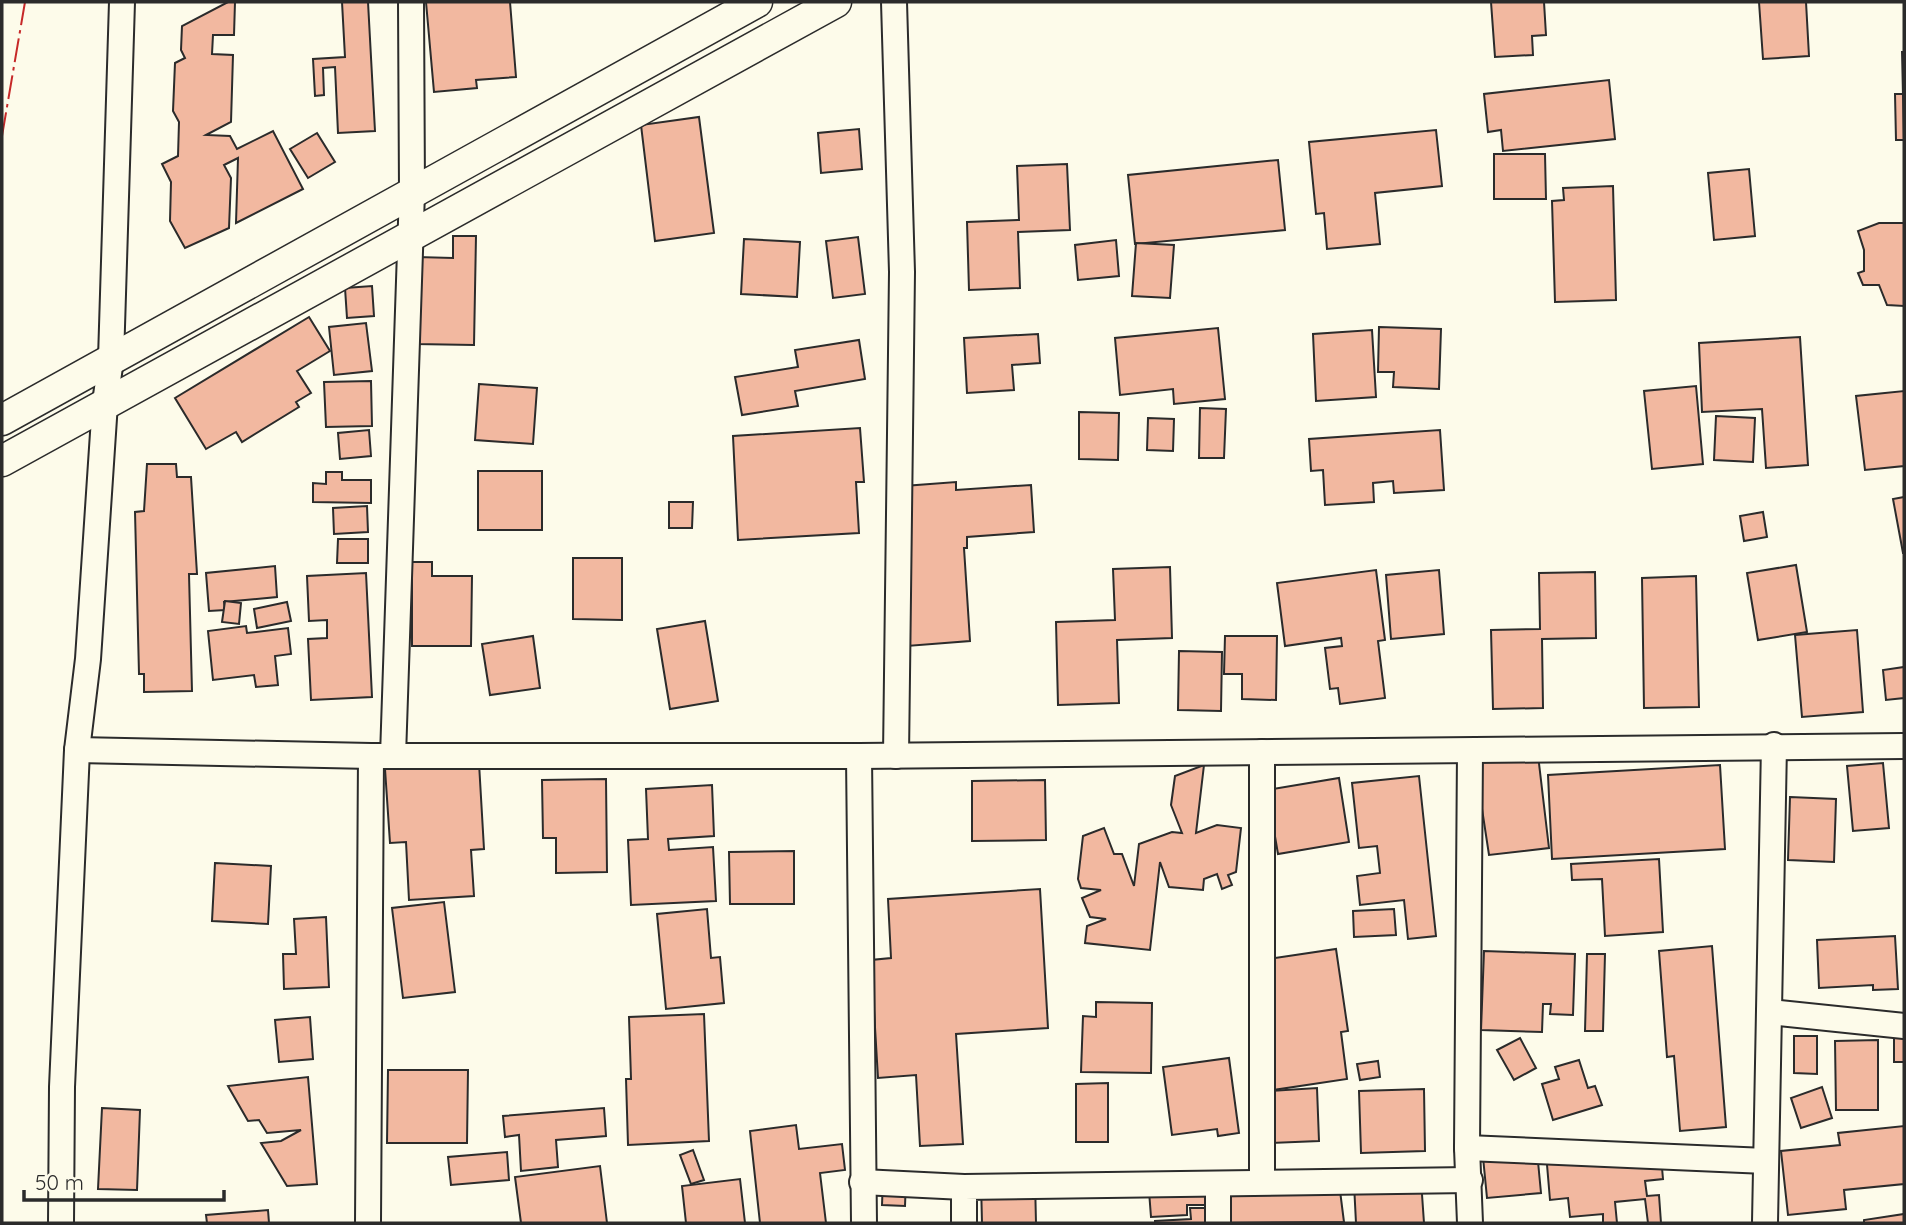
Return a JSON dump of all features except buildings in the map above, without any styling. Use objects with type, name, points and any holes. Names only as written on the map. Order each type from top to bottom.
[{"type":"street","points":[[61,1223],[62,1087],[78,750],[88,659],[105,403],[111,359],[122,2]]},
{"type":"street","points":[[368,1223],[382,756],[410,235],[411,2]]},
{"type":"street","points":[[2,421],[757,2]]},
{"type":"street","points":[[2,461],[836,2]]},
{"type":"street","points":[[894,2],[902,272],[896,756]]},
{"type":"street","points":[[78,750],[382,756],[896,756],[1471,752],[1774,745],[1904,746]]},
{"type":"street","points":[[1765,1223],[1774,745]]},
{"type":"street","points":[[1262,752],[1262,1181]]},
{"type":"street","points":[[1470,1223],[1467,1148],[1471,752]]},
{"type":"street","points":[[859,756],[864,1223]]},
{"type":"street","points":[[1769,1012],[1904,1027]]},
{"type":"street","points":[[1467,1148],[1766,1161]]},
{"type":"street","points":[[862,1182],[964,1187],[1470,1180]]},
{"type":"street","points":[[1218,1184],[1218,1223]]},
{"type":"street","points":[[964,1187],[964,1223]]},
{"type":"power","points":[[2,136],[25,2]]}]
